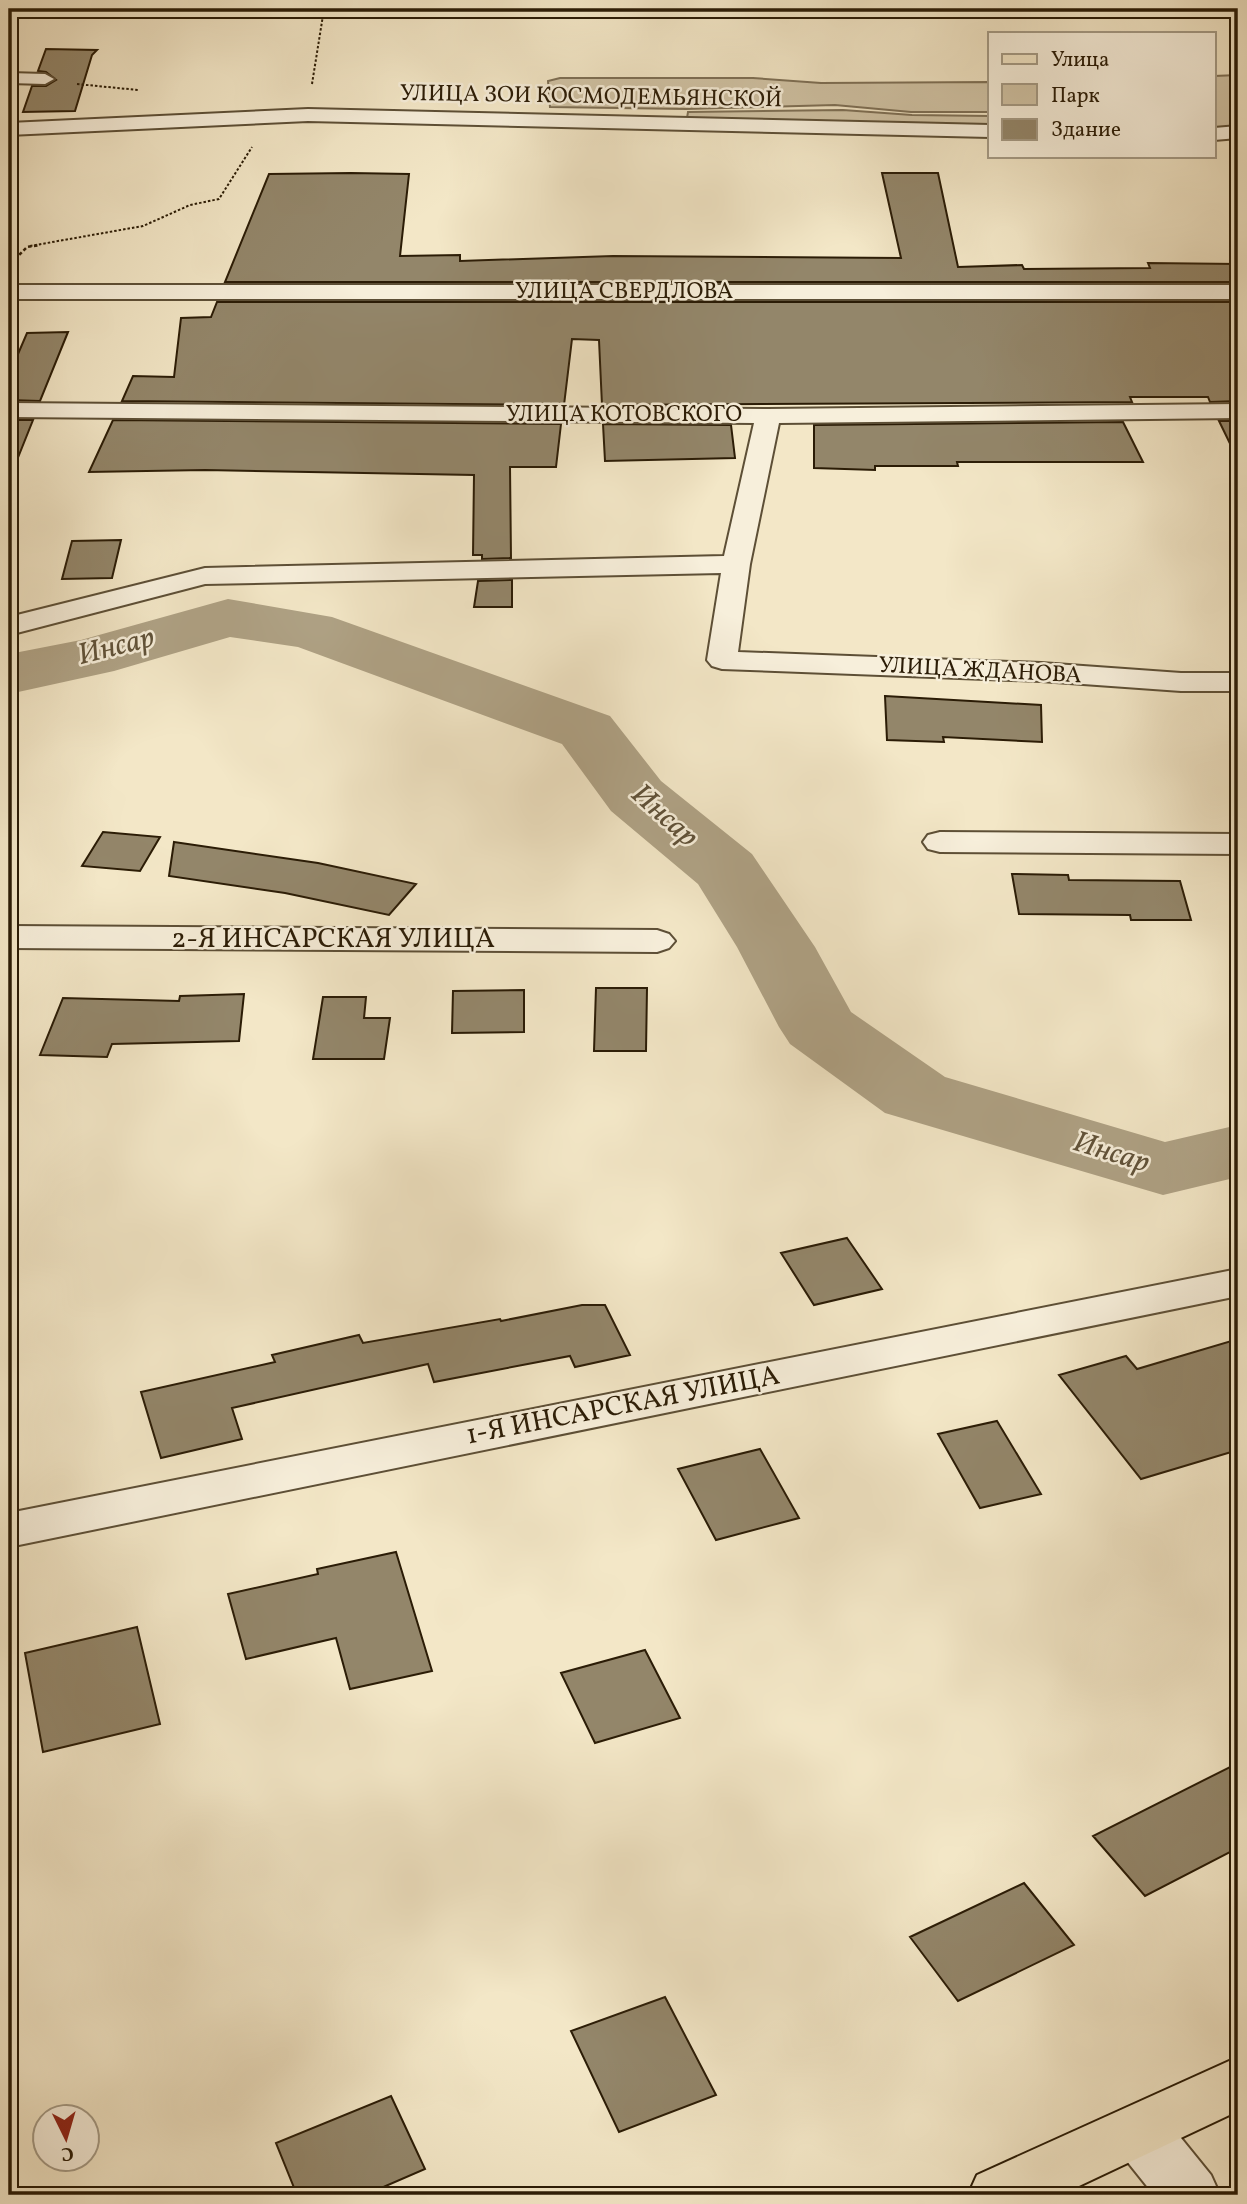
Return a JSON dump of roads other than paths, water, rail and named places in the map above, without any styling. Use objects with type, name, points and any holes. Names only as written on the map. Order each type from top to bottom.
[{"type":"main road","points":[[998,2195],[1238,2083]]},
{"type":"street","points":[[9,78],[45,79]]},
{"type":"street","points":[[176,92],[192,119]]},
{"type":"street","points":[[833,107],[833,127]]},
{"type":"street","name":"УЛИЦА ЗОИ КОСМОДЕМЬЯНСКОЙ","points":[[9,129],[309,115],[988,131]]},
{"type":"street","points":[[1216,134],[1238,132]]},
{"type":"street","name":"УЛИЦА СВЕРДЛОВА","points":[[9,292],[1238,292]]},
{"type":"street","name":"УЛИЦА КОТОВСКОГО","points":[[9,410],[768,416],[1238,411]]},
{"type":"street","points":[[9,626],[205,576],[736,564],[768,416]]},
{"type":"street","name":"УЛИЦА ЖДАНОВА","points":[[736,564],[722,660],[1027,672],[1181,682],[1238,681]]},
{"type":"street","points":[[940,842],[1238,844]]},
{"type":"street","name":"2-Я ИНСАРСКАЯ УЛИЦА","points":[[9,937],[657,941]]},
{"type":"street","name":"1-Я ИНСАРСКАЯ УЛИЦА","points":[[9,1530],[1238,1282]]},
{"type":"street","points":[[1139,2131],[1190,2195]]},
{"type":"waterway","name":"Инсар","points":[[9,674],[91,657],[228,618],[310,630],[586,730],[636,796],[726,870],[776,947],[819,1027],[915,1095],[1163,1169],[1238,1151]]}]
